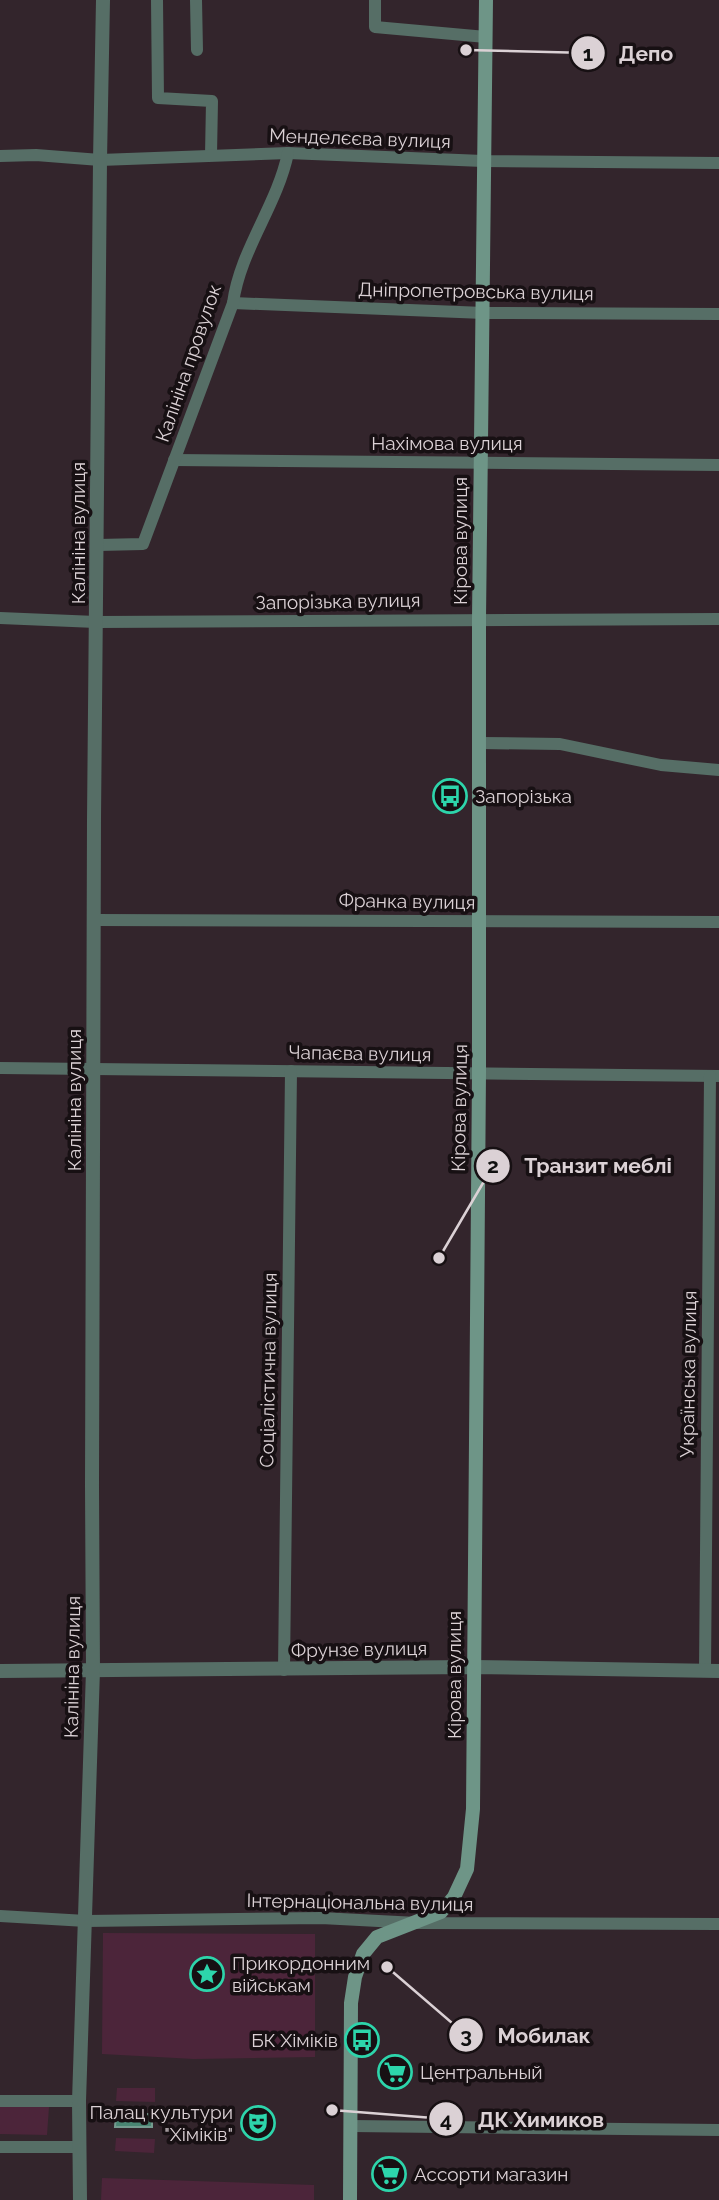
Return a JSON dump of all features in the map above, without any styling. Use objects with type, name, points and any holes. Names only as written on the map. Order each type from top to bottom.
[{"type":"main road","name":"Кірова вулиця","points":[[350,2200],[351,2003],[355,1977],[363,1954],[377,1937],[440,1912],[454,1897],[467,1869],[473,1809],[472,1667],[480,922],[480,462],[484,313],[482,161],[486,0]]},
{"type":"street","name":"Калініна вулиця","points":[[80,2200],[79,2101],[93,1670],[94,920],[103,0]]},
{"type":"street","points":[[157,0],[158,97],[212,101],[211,155]]},
{"type":"street","points":[[196,0],[197,50]]},
{"type":"street","points":[[375,0],[375,27],[486,37]]},
{"type":"street","name":"Менделєєва вулиця","points":[[0,156],[36,155],[100,160],[288,153],[482,161],[719,163]]},
{"type":"street","name":"Калініна провулок","points":[[98,545],[143,544],[233,303],[236,281],[278,187],[288,153]]},
{"type":"street","name":"Дніпропетровська вулиця","points":[[233,303],[484,313],[719,314]]},
{"type":"street","name":"Нахімова вулиця","points":[[174,460],[719,465]]},
{"type":"street","name":"Запорізька вулиця","points":[[0,618],[96,622],[719,620]]},
{"type":"street","points":[[480,743],[560,744],[661,765],[719,771]]},
{"type":"street","name":"Франка вулиця","points":[[94,920],[719,922]]},
{"type":"street","name":"Чапаєва вулиця","points":[[0,1068],[715,1076]]},
{"type":"street","name":"Соціалістична вулиця","points":[[284,1670],[291,1071]]},
{"type":"street","name":"Українська вулиця","points":[[712,1671],[715,1076]]},
{"type":"street","name":"Фрунзе вулиця","points":[[0,1671],[472,1667],[712,1671]]},
{"type":"street","name":"Інтернаціональна вулиця","points":[[0,1916],[86,1921],[321,1917],[417,1923],[719,1924]]},
{"type":"street","points":[[0,2101],[79,2101]]},
{"type":"street","points":[[351,2126],[719,2130]]},
{"type":"street","points":[[0,2147],[78,2147]]},
{"type":"shaded area","points":[[103,1933],[315,1934],[315,2057],[194,2059],[102,2054]]},
{"type":"shaded area","points":[[117,2088],[155,2088],[155,2102],[116,2101]]},
{"type":"shaded area","points":[[0,2106],[49,2107],[47,2135],[0,2134]]},
{"type":"shaded area","points":[[116,2114],[152,2114],[152,2127],[115,2127]]},
{"type":"shaded area","points":[[116,2138],[155,2139],[154,2153],[115,2151]]},
{"type":"shaded area","points":[[102,2178],[314,2185],[314,2200],[101,2200]]},
{"type":"place","name":"Депо","points":[[466,50]]},
{"type":"place","name":"Запорізька","points":[[450,796]]},
{"type":"place","name":"Транзит меблі","points":[[439,1258]]},
{"type":"place","name":"Мобилак","points":[[387,1967]]},
{"type":"place","name":"Прикордонним військам","points":[[207,1974]]},
{"type":"place","name":"БК Хіміків","points":[[362,2040]]},
{"type":"place","name":"Центральный","points":[[395,2072]]},
{"type":"place","name":"ДК Химиков","points":[[332,2110]]},
{"type":"place","name":"Палац культури \"Хіміків\"","points":[[258,2123]]},
{"type":"place","name":"Ассорти магазин","points":[[389,2174]]}]
